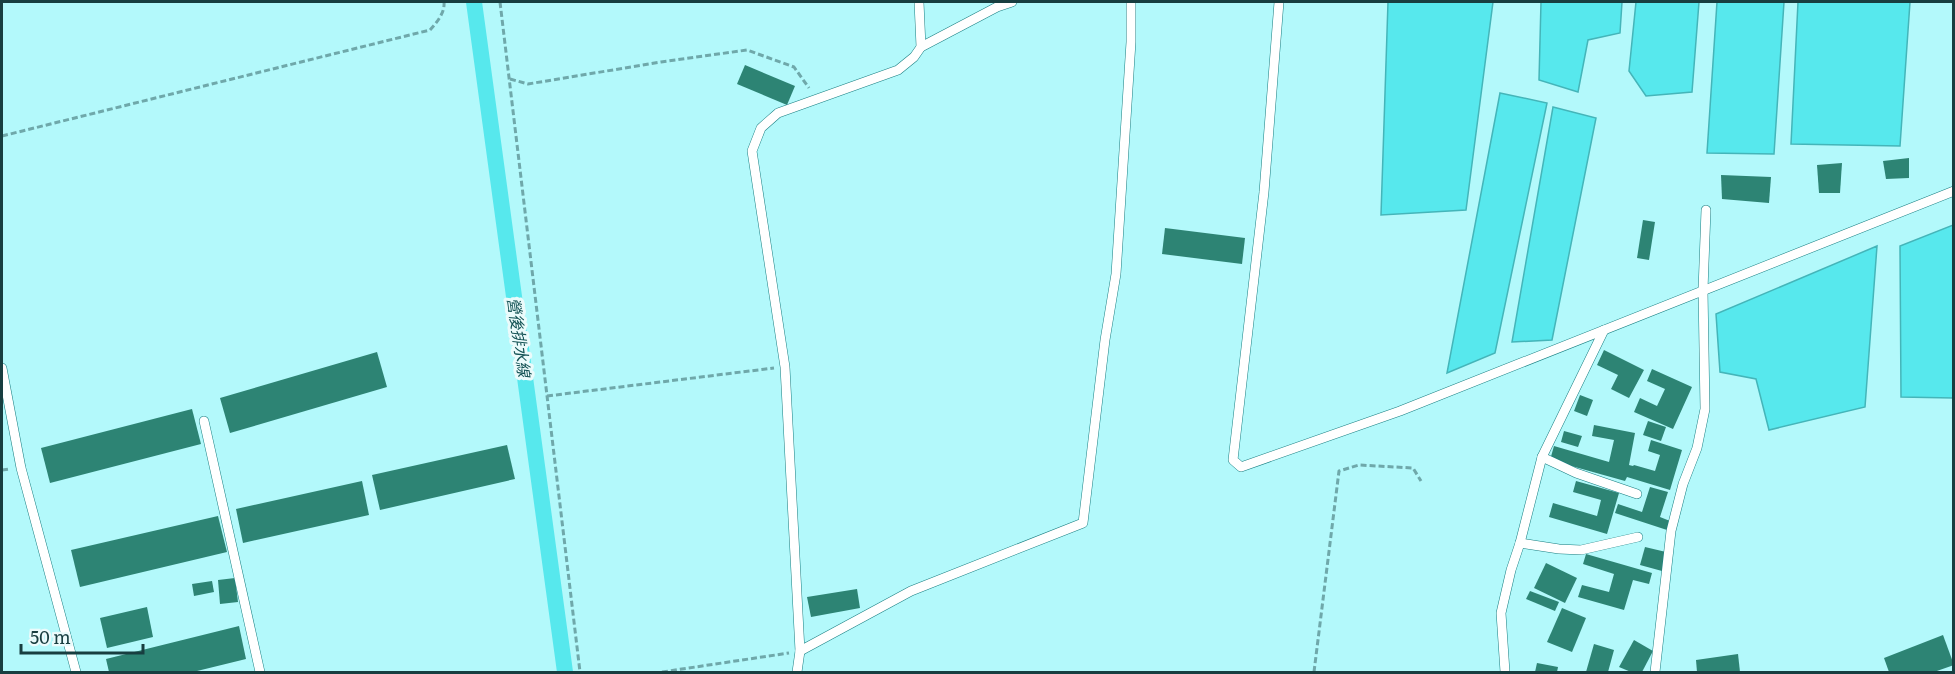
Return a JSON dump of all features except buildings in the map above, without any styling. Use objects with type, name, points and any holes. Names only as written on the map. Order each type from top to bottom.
[{"type":"lane","points":[[919,2],[921,47]]},
{"type":"lane","points":[[797,672],[800,651],[785,367],[752,151],[762,128],[778,113],[898,70],[914,57],[921,47],[997,7],[1012,2]]},
{"type":"lane","points":[[800,651],[911,591],[1083,523],[1105,340],[1116,274],[1131,42],[1131,2]]},
{"type":"lane","points":[[1279,2],[1264,192],[1233,460],[1241,467],[1335,435],[1953,191]]},
{"type":"lane","points":[[1654,672],[1671,531],[1683,484],[1697,448],[1705,408],[1703,290],[1706,210]]},
{"type":"lane","points":[[1504,672],[1501,613],[1542,457],[1604,330]]},
{"type":"lane","points":[[2,368],[21,468],[76,672]]},
{"type":"lane","points":[[204,421],[260,672]]},
{"type":"lane","points":[[1542,457],[1576,473],[1637,494]]},
{"type":"lane","points":[[1520,543],[1581,550],[1638,537]]},
{"type":"path","points":[[2,136],[430,30],[440,18],[445,7],[444,2]]},
{"type":"path","points":[[501,2],[580,672]]},
{"type":"path","points":[[510,79],[528,84],[747,50],[794,67],[816,99]]},
{"type":"path","points":[[547,396],[785,367]]},
{"type":"path","points":[[1314,672],[1339,471],[1359,465],[1413,468],[1421,481]]},
{"type":"path","points":[[662,672],[800,651]]},
{"type":"water","points":[[1388,2],[1493,2],[1466,210],[1381,215]]},
{"type":"water","points":[[1541,2],[1622,2],[1620,33],[1588,40],[1578,92],[1539,80]]},
{"type":"water","points":[[1636,2],[1699,2],[1692,92],[1646,96],[1629,71]]},
{"type":"water","points":[[1717,2],[1784,2],[1774,154],[1707,153]]},
{"type":"water","points":[[1798,2],[1910,2],[1900,146],[1791,144]]},
{"type":"water","points":[[1500,93],[1547,103],[1495,353],[1447,373]]},
{"type":"water","points":[[1553,107],[1596,118],[1552,340],[1512,342]]},
{"type":"water","points":[[1953,225],[1953,398],[1901,397],[1900,246]]},
{"type":"water","points":[[1877,246],[1865,407],[1769,430],[1756,379],[1720,372],[1716,314]]},
{"type":"waterway","name":"營後排水線","points":[[474,2],[565,672]]}]
